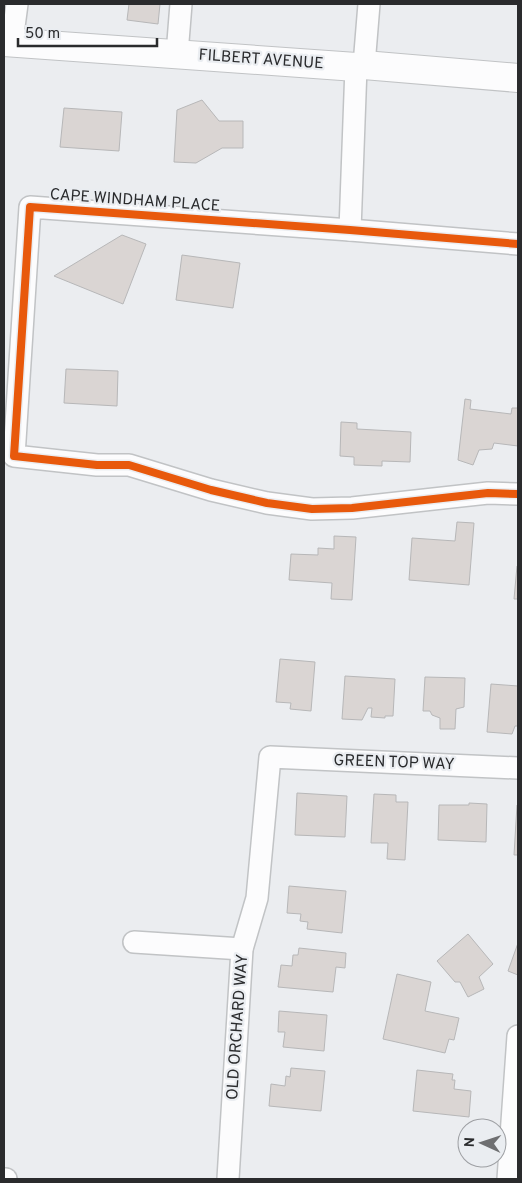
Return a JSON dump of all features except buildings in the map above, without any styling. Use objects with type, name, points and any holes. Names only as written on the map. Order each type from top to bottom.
[{"type":"street","points":[[8,42],[17,4]]},
{"type":"street","points":[[177,54],[181,4]]},
{"type":"street","points":[[350,230],[360,66],[369,4]]},
{"type":"street","name":"FILBERT AVENUE","points":[[8,42],[518,78]]},
{"type":"street","name":"CAPE WINDHAM PLACE","points":[[518,244],[30,207],[14,456],[97,465],[129,465],[267,503],[312,509],[352,508],[488,493],[518,494]]},
{"type":"street","name":"GREEN TOP WAY","points":[[270,757],[518,768]]},
{"type":"street","name":"OLD ORCHARD WAY","points":[[228,1179],[242,949],[257,898],[270,757]]},
{"type":"street","points":[[134,942],[242,949]]},
{"type":"street","points":[[508,1179],[518,1036]]},
{"type":"cycle path","points":[[518,244],[30,207],[14,456],[97,465],[129,465],[211,490],[267,503],[312,509],[352,508],[488,493],[518,494]]}]
